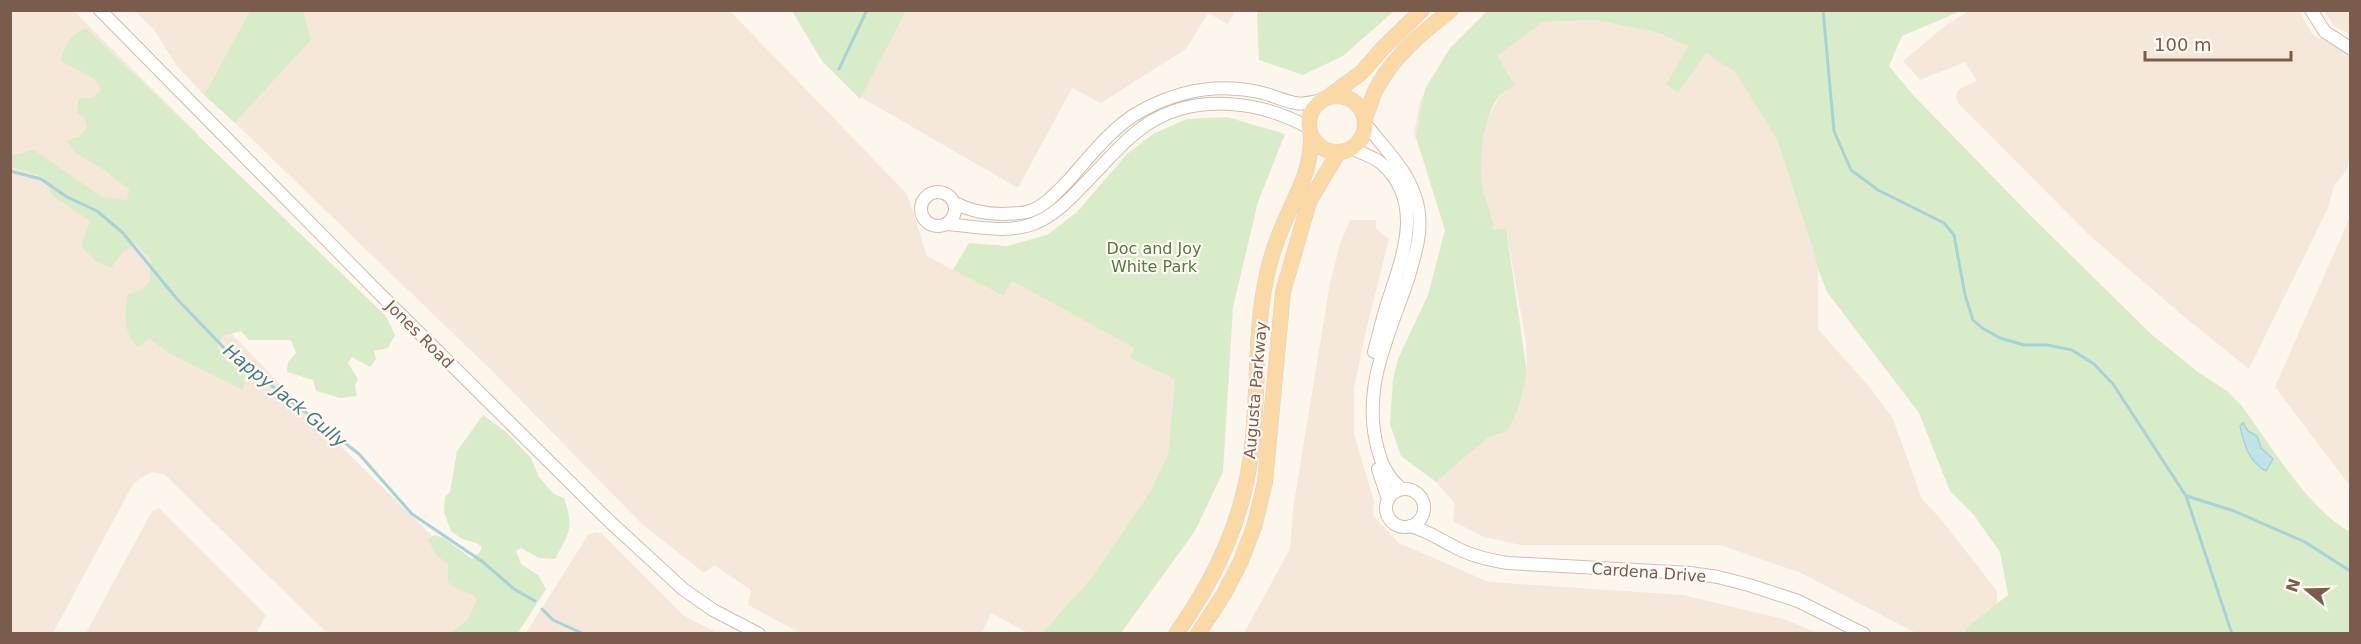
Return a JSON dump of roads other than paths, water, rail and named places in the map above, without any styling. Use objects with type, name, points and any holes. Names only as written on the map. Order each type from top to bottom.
[{"type":"main road","points":[[1422,10],[1357,77],[1324,99],[1311,112],[1310,132],[1322,149],[1345,150],[1364,133],[1365,121],[1377,85],[1407,48],[1451,10]]},
{"type":"main road","points":[[1324,99],[1346,97],[1361,109],[1365,121]]},
{"type":"main road","name":"Augusta Parkway","points":[[1176,633],[1219,566],[1239,514],[1251,456],[1266,280],[1276,242],[1308,171],[1310,132]]},
{"type":"main road","name":"Augusta Parkway","points":[[1198,633],[1224,594],[1241,561],[1254,526],[1265,482],[1283,292],[1307,208],[1315,191],[1345,150]]},
{"type":"street","name":"Jones Road","points":[[100,10],[378,292],[616,527],[697,600],[759,633]]},
{"type":"street","points":[[2311,10],[2325,32],[2350,48]]},
{"type":"street","points":[[955,204],[977,212],[996,214],[1029,211],[1049,201],[1113,133],[1138,112],[1170,96],[1204,88],[1235,88],[1262,93],[1299,105],[1324,99]]},
{"type":"street","points":[[946,224],[955,213],[955,204],[950,196],[941,191],[930,193],[922,202],[921,213],[928,223],[937,226],[946,224],[1014,228],[1033,224],[1058,211],[1124,143],[1140,130],[1178,110],[1207,104],[1233,104],[1256,108],[1295,120],[1310,132]]},
{"type":"street","points":[[1345,150],[1371,156],[1382,164],[1402,193],[1407,216],[1408,228],[1404,255],[1367,380],[1366,424],[1388,499],[1386,509],[1390,519],[1399,526],[1410,526],[1422,515],[1423,504],[1418,494],[1402,489],[1387,473],[1380,459],[1372,421],[1372,394],[1378,363],[1413,263],[1420,232],[1420,219],[1413,189],[1406,174],[1365,121]]},
{"type":"street","points":[[1388,499],[1396,491],[1402,489]]},
{"type":"street","name":"Cardena Drive","points":[[1422,515],[1431,532]]},
{"type":"street","name":"Cardena Drive","points":[[1410,526],[1431,532],[1454,547],[1487,560],[1690,573],[1736,581],[1798,601],[1864,633]]},
{"type":"water","points":[[2243,423],[2248,431],[2257,436],[2261,448],[2273,459],[2266,471],[2248,452],[2240,426]]},
{"type":"waterway","points":[[839,69],[867,10]]},
{"type":"waterway","points":[[1823,10],[1834,131],[1851,170],[1878,190],[1944,223],[1954,235],[1965,295],[1973,320],[1982,328],[2000,338],[2024,345],[2047,345],[2072,350],[2094,364],[2113,384],[2186,496],[2232,634]]},
{"type":"waterway","name":"Happy Jack Gully","points":[[10,171],[41,179],[67,197],[97,211],[122,232],[177,299],[226,350],[359,454],[412,514],[483,562],[514,589],[535,601]]},
{"type":"waterway","points":[[2187,496],[2234,511],[2305,542],[2350,571]]},
{"type":"waterway","name":"Happy Jack Gully","points":[[542,609],[553,620],[584,634]]},
{"type":"park label","name":"Doc and Joy White Park","points":[[1154,257]]}]
